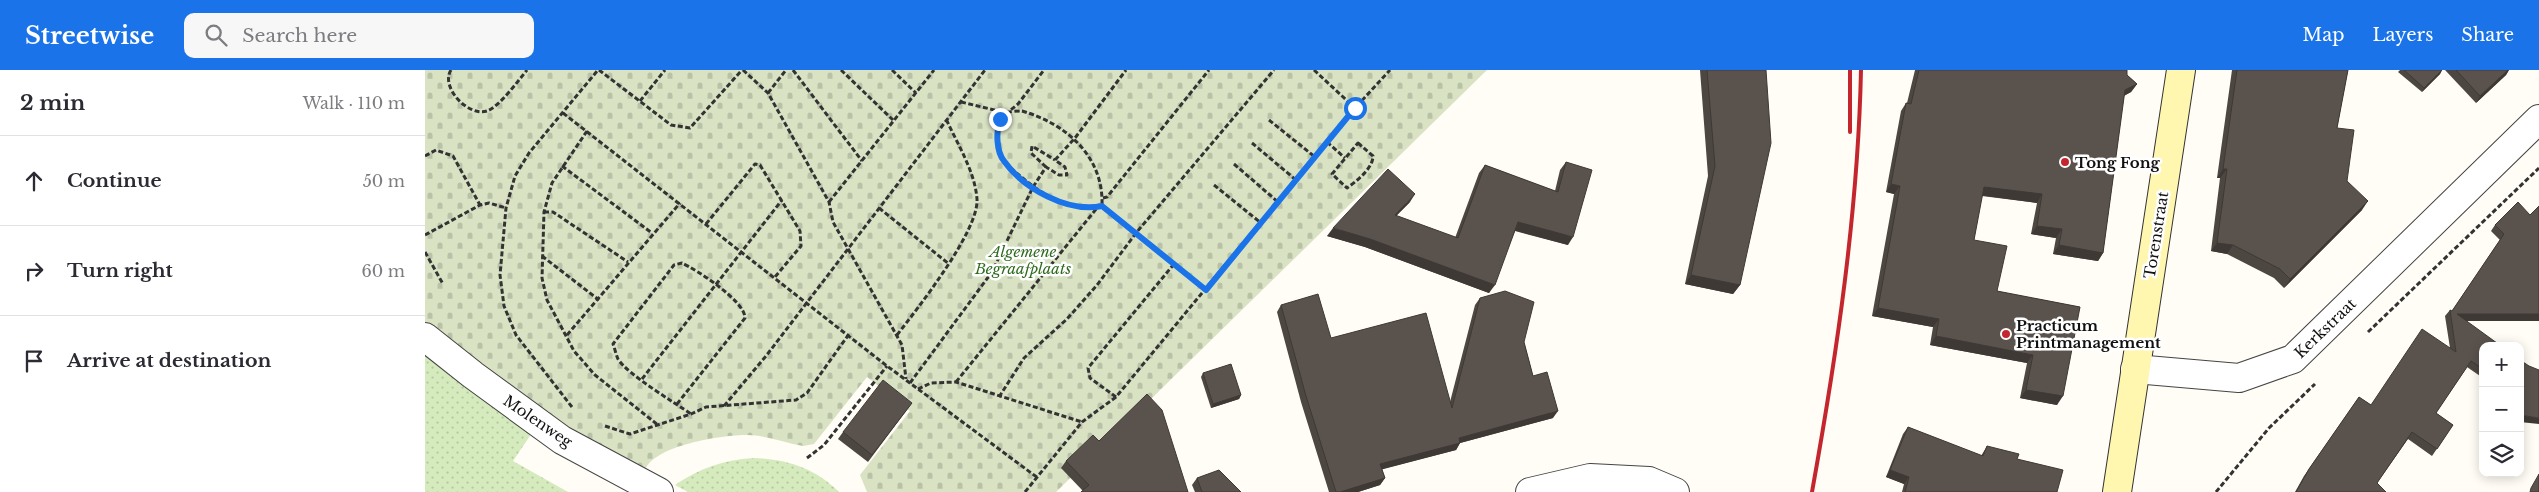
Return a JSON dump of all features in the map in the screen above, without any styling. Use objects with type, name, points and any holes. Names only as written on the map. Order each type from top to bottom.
[{"type":"main road","name":"Torenstraat","points":[[2135,370],[2181,70]]},
{"type":"main road","points":[[2117,492],[2135,370]]},
{"type":"street","name":"Kerkstraat","points":[[2135,370],[2239,378],[2293,359],[2539,119]]},
{"type":"street","name":"Molenweg","points":[[425,337],[473,376],[562,440],[659,492]]},
{"type":"street","points":[[1530,492],[1590,478],[1649,481],[1675,492]]},
{"type":"path","points":[[451,70],[448,79],[449,89],[470,109],[485,112],[493,109],[527,70]]},
{"type":"path","points":[[577,412],[515,335],[504,306],[500,274],[506,208],[515,176],[529,153],[598,70],[671,125],[690,128],[743,70],[768,93],[829,202],[833,222],[847,249],[902,345],[906,380]]},
{"type":"path","points":[[640,101],[665,70]]},
{"type":"path","points":[[768,93],[786,70]]},
{"type":"path","points":[[793,70],[862,161]]},
{"type":"path","points":[[841,70],[893,120]]},
{"type":"path","points":[[892,70],[917,93]]},
{"type":"path","points":[[829,202],[934,70]]},
{"type":"path","points":[[724,406],[807,302],[985,70]]},
{"type":"path","points":[[1044,70],[1018,104],[1000,119],[998,125],[999,148],[1003,160],[1033,187],[1068,206],[1097,208],[1102,206]]},
{"type":"path","points":[[1055,160],[1075,138],[1126,70]]},
{"type":"path","points":[[1103,198],[1107,197],[1208,70]]},
{"type":"path","points":[[999,397],[1024,358],[1079,306],[1137,233],[1273,70]]},
{"type":"path","points":[[1314,70],[1355,108]]},
{"type":"path","points":[[1025,492],[1083,422],[1116,398],[1355,108],[1390,70]]},
{"type":"path","points":[[961,102],[1007,113],[1022,111],[1057,125],[1075,138],[1091,160],[1100,177],[1103,198],[1102,206]]},
{"type":"path","points":[[563,113],[849,334],[887,366],[1038,478]]},
{"type":"path","points":[[897,335],[949,265],[974,215],[977,201],[975,184],[947,120]]},
{"type":"path","points":[[1269,120],[1315,157]]},
{"type":"path","points":[[587,131],[552,183],[543,212],[541,278],[547,300],[574,351],[595,376],[659,426]]},
{"type":"path","points":[[1327,142],[1345,158]]},
{"type":"path","points":[[1252,143],[1296,180]]},
{"type":"path","points":[[1358,143],[1373,156],[1369,167],[1347,188],[1332,175],[1345,158],[1358,143]]},
{"type":"path","points":[[1032,146],[1055,160],[1065,168],[1067,175],[1059,175],[1046,167],[1031,153],[1032,146]]},
{"type":"path","points":[[425,156],[436,150],[453,156],[480,205]]},
{"type":"path","points":[[706,224],[755,164],[759,165],[800,231],[802,240],[801,246],[775,277]]},
{"type":"path","points":[[1234,164],[1278,202]]},
{"type":"path","points":[[562,166],[652,233]]},
{"type":"path","points":[[910,383],[992,272],[1033,187],[1046,167]]},
{"type":"path","points":[[2361,339],[2539,168]]},
{"type":"path","points":[[1214,185],[1261,223]]},
{"type":"path","points":[[642,379],[782,200]]},
{"type":"path","points":[[425,235],[480,205],[489,203],[506,208]]},
{"type":"path","points":[[567,335],[599,300],[628,262],[679,203]]},
{"type":"path","points":[[1102,206],[1206,290]]},
{"type":"path","points":[[879,208],[946,260],[949,265]]},
{"type":"path","points":[[956,382],[1097,208]]},
{"type":"path","points":[[543,212],[553,212],[628,262]]},
{"type":"path","points":[[425,252],[443,284]]},
{"type":"path","points":[[541,256],[599,300]]},
{"type":"path","points":[[677,404],[745,318],[742,307],[716,285],[681,263],[674,265],[614,341],[619,359],[642,379],[677,404],[691,414]]},
{"type":"path","points":[[1116,398],[1089,378],[1088,368],[1174,264]]},
{"type":"path","points":[[604,425],[630,434],[659,426],[705,407],[796,400],[807,393],[849,334]]},
{"type":"path","points":[[807,458],[824,445],[887,366]]},
{"type":"path","points":[[2216,492],[2269,428],[2319,380]]},
{"type":"path","points":[[919,389],[931,383],[956,382],[1083,422]]},
{"type":"green space","name":"Algemene Begraafplaats","points":[[425,70],[1487,70],[1056,492],[867,492],[860,475],[910,411],[867,377],[814,444],[803,446],[754,435],[706,439],[662,454],[651,461],[645,470],[606,452],[517,397],[425,322]]},
{"type":"green space","points":[[425,353],[534,430],[513,461],[568,492],[425,492]]},
{"type":"green space","points":[[753,458],[777,460],[800,466],[820,477],[839,492],[688,492],[675,485],[712,466]]},
{"type":"building","points":[[1707,70],[1766,70],[1771,143],[1740,285],[1691,275],[1715,166]]},
{"type":"building","points":[[1919,70],[2127,70],[2127,75],[2137,84],[2125,90],[2103,253],[2059,245],[2062,229],[2037,226],[2042,194],[1984,187],[1974,240],[2007,246],[1997,291],[2080,307],[2063,396],[2026,390],[2033,355],[1936,336],[1939,319],[1878,308],[1900,186],[1891,184],[1906,103],[1911,104]]},
{"type":"building","points":[[2237,70],[2348,70],[2337,128],[2354,130],[2347,181],[2368,201],[2290,279],[2280,269],[2233,245],[2217,243],[2227,169],[2223,169]]},
{"type":"building","points":[[2404,70],[2442,70],[2424,88]]},
{"type":"building","points":[[2456,70],[2508,70],[2480,96]]},
{"type":"building","points":[[1566,162],[1592,170],[1573,237],[1518,222],[1495,285],[1370,239],[1333,228],[1388,169],[1415,194],[1395,215],[1458,238],[1485,165],[1558,192]]},
{"type":"building","points":[[2518,202],[2530,215],[2539,206],[2539,314],[2457,314],[2496,342],[2479,342],[2479,366],[2471,361],[2436,413],[2453,425],[2437,449],[2412,432],[2377,483],[2386,492],[2296,492],[2309,469],[2359,397],[2371,405],[2422,329],[2456,352],[2450,310],[2452,311],[2504,234],[2495,225]]},
{"type":"building","points":[[1505,291],[1534,302],[1524,342],[1533,376],[1547,372],[1558,411],[1459,438],[1460,443],[1380,464],[1385,478],[1336,492],[1306,396],[1281,305],[1318,294],[1331,338],[1426,313],[1452,408],[1480,298]]},
{"type":"building","points":[[2524,363],[2539,370],[2539,418],[2524,416]]},
{"type":"building","points":[[1231,364],[1241,395],[1213,404],[1203,373]]},
{"type":"building","points":[[883,380],[912,403],[872,455],[843,432]]},
{"type":"building","points":[[1147,394],[1162,410],[1188,492],[1081,492],[1089,485],[1066,461],[1093,435],[1099,441]]},
{"type":"building","points":[[1908,427],[1983,456],[1987,446],[2019,454],[2017,459],[2063,470],[2057,492],[1905,492],[1909,477],[1890,470]]},
{"type":"building","points":[[1219,470],[1241,492],[1202,492],[1197,478]]},
{"type":"building","points":[[2539,474],[2539,492],[2530,492],[2531,488]]},
{"type":"railway","points":[[1850,70],[1850,132]]},
{"type":"railway","points":[[1812,492],[1845,282],[1856,176],[1861,70]]},
{"type":"place","name":"Tong Fong","points":[[2065,162]]},
{"type":"place","name":"Practicum Printmanagement","points":[[2006,334]]},
{"type":"route","points":[[1000,119],[998,125],[999,148],[1003,160],[1012,170],[1033,187],[1068,206],[1087,209],[1102,206],[1206,290],[1355,108]]}]
